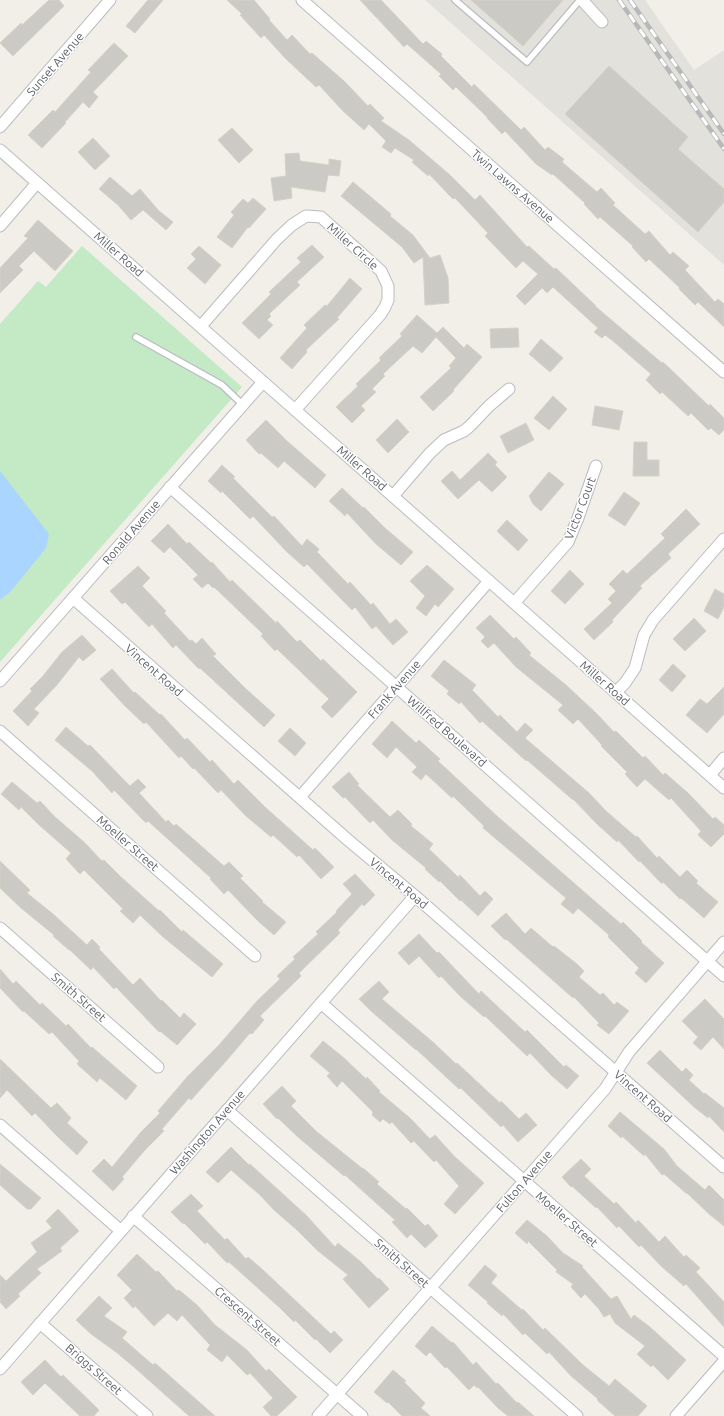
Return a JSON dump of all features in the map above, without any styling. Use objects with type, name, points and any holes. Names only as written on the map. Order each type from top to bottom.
[{"type":"street","name":"Sunset Avenue","points":[[0,127],[110,0]]},
{"type":"street","name":"Twin Lawns Avenue","points":[[302,0],[724,372]]},
{"type":"street","points":[[581,0],[602,22]]},
{"type":"street","name":"Miller Road","points":[[0,150],[489,581],[515,602],[724,788]]},
{"type":"street","points":[[0,226],[37,183]]},
{"type":"street","name":"Miller Circle","points":[[201,326],[277,239],[292,224],[306,216],[321,217],[381,271],[388,286],[388,300],[380,315],[295,410]]},
{"type":"street","name":"Ronald Avenue","points":[[0,681],[263,382]]},
{"type":"street","points":[[393,496],[430,453],[444,440],[464,431],[489,406],[509,389]]},
{"type":"street","name":"Victor Court","points":[[515,602],[568,542],[596,466]]},
{"type":"street","name":"Willfred Boulevard","points":[[170,487],[724,976]]},
{"type":"street","points":[[616,692],[625,683],[635,668],[644,635],[653,620],[724,539]]},
{"type":"street","name":"Frank Avenue","points":[[300,797],[489,581]]},
{"type":"street","name":"Vincent Road","points":[[73,598],[348,840],[415,896],[724,1167]]},
{"type":"street","name":"Moeller Street","points":[[0,731],[255,956]]},
{"type":"street","points":[[710,775],[724,758]]},
{"type":"street","name":"Washington Avenue","points":[[0,1369],[415,896]]},
{"type":"street","name":"Smith Street","points":[[0,928],[158,1067]]},
{"type":"street","name":"Fulton Avenue","points":[[318,1416],[605,1088],[629,1052],[724,942]]},
{"type":"street","name":"Moeller Street","points":[[321,1003],[724,1356]]},
{"type":"street","name":"Smith Street","points":[[227,1110],[577,1416]]},
{"type":"street","points":[[0,1125],[121,1231]]},
{"type":"street","name":"Crescent Street","points":[[133,1216],[362,1416]]},
{"type":"street","name":"Briggs Street","points":[[40,1323],[147,1416]]},
{"type":"street","points":[[676,1416],[724,1361]]},
{"type":"lane","points":[[455,0],[527,62],[581,0]]},
{"type":"lane","points":[[136,337],[222,385],[243,404]]},
{"type":"shaded area","points":[[425,0],[645,0],[694,70],[724,50],[724,265]]},
{"type":"green space","points":[[82,246],[242,387],[0,662],[0,324],[38,281],[46,287]]},
{"type":"water","points":[[0,471],[49,534],[46,548],[11,591],[0,600]]},
{"type":"building","points":[[49,0],[59,0],[64,6],[13,56],[0,43]]},
{"type":"building","points":[[148,0],[163,0],[135,33],[126,26]]},
{"type":"building","points":[[227,0],[254,0],[287,40],[292,35],[310,54],[312,53],[344,81],[368,106],[370,104],[384,118],[381,121],[409,140],[450,175],[475,200],[480,195],[527,247],[529,246],[554,269],[556,268],[595,306],[662,363],[663,362],[709,406],[710,404],[724,418],[724,430],[719,435],[711,428],[708,430],[691,413],[688,416],[662,392],[660,394],[646,380],[651,374],[605,335],[602,338],[594,332],[598,328],[553,287],[547,293],[542,288],[525,305],[516,296],[538,274],[523,261],[516,268],[485,236],[488,233],[455,198],[453,199],[429,174],[428,176],[412,162],[414,160],[395,148],[391,153],[382,147],[386,141],[369,124],[364,130],[343,111],[319,85],[316,87],[286,59],[264,35],[261,38],[240,15],[242,14]]},
{"type":"building","points":[[360,0],[381,0],[423,44],[426,41],[442,54],[441,56],[472,87],[474,84],[521,130],[524,127],[545,150],[548,147],[564,159],[562,162],[597,192],[601,188],[615,203],[613,205],[645,234],[649,231],[670,255],[673,252],[689,266],[685,270],[715,302],[718,299],[724,304],[724,327],[698,302],[695,305],[679,289],[680,288],[649,259],[646,262],[632,247],[633,246],[600,217],[598,219],[584,204],[585,203],[553,174],[552,175],[536,164],[505,131],[502,134],[456,87],[453,90],[439,76],[441,74],[407,44],[404,47]]},
{"type":"building","points":[[471,0],[563,0],[523,46]]},
{"type":"building","points":[[114,43],[128,56],[93,92],[98,97],[89,108],[83,102],[65,122],[66,123],[42,148],[28,135],[53,110],[55,112],[91,72],[88,70]]},
{"type":"building","points":[[609,66],[688,137],[678,149],[724,189],[724,202],[698,232],[565,114]]},
{"type":"building","points":[[232,128],[253,150],[239,163],[218,140]]},
{"type":"building","points":[[93,138],[110,156],[95,170],[78,152]]},
{"type":"building","points":[[299,153],[300,161],[329,165],[329,159],[341,161],[339,176],[328,175],[325,192],[291,187],[292,198],[274,201],[271,178],[286,176],[285,154]]},
{"type":"building","points":[[110,177],[132,196],[140,189],[159,211],[173,222],[166,230],[143,210],[131,220],[118,205],[99,189]]},
{"type":"building","points":[[353,182],[413,235],[430,258],[440,255],[448,278],[449,303],[425,305],[423,257],[414,263],[402,247],[341,196]]},
{"type":"building","points":[[253,198],[266,209],[249,228],[248,227],[232,248],[217,237],[234,215],[231,212],[243,199],[248,203]]},
{"type":"building","points":[[38,220],[73,251],[55,271],[34,251],[19,266],[23,270],[0,293],[0,268],[28,238],[24,236]]},
{"type":"building","points":[[312,245],[324,257],[297,282],[300,285],[269,314],[271,316],[267,320],[273,325],[259,339],[242,323],[271,294],[269,292],[301,262],[297,258]]},
{"type":"building","points":[[199,246],[221,265],[205,284],[187,268],[196,259],[191,254]]},
{"type":"building","points":[[350,278],[362,289],[337,318],[339,319],[306,350],[307,352],[292,369],[280,358],[307,328],[304,325],[325,305],[327,306]]},
{"type":"building","points":[[417,315],[437,333],[443,327],[464,348],[467,344],[482,357],[453,390],[454,391],[433,411],[420,397],[451,368],[449,366],[456,358],[436,337],[422,353],[413,346],[383,374],[385,376],[372,389],[376,392],[361,406],[365,410],[352,423],[336,407],[358,386],[356,384],[381,360],[379,358],[402,336],[400,334]]},
{"type":"building","points":[[518,328],[519,347],[491,348],[490,329]]},
{"type":"building","points":[[541,339],[563,358],[550,372],[529,354]]},
{"type":"building","points":[[553,396],[567,409],[549,430],[534,418]]},
{"type":"building","points":[[595,406],[623,411],[619,430],[592,425]]},
{"type":"building","points":[[397,419],[409,432],[388,453],[376,440]]},
{"type":"building","points":[[266,420],[287,441],[326,475],[315,488],[284,461],[278,468],[261,453],[259,454],[246,440]]},
{"type":"building","points":[[526,423],[534,440],[508,453],[500,436]]},
{"type":"building","points":[[634,442],[647,442],[647,460],[659,460],[659,476],[633,476]]},
{"type":"building","points":[[488,453],[497,462],[495,465],[507,477],[492,492],[479,480],[458,499],[441,481],[452,471],[460,480]]},
{"type":"building","points":[[222,465],[235,477],[233,478],[272,517],[274,516],[302,546],[307,539],[319,549],[317,552],[348,584],[350,582],[371,605],[373,603],[390,624],[396,619],[408,632],[393,645],[376,626],[372,629],[355,607],[352,610],[307,564],[304,567],[286,551],[253,516],[250,519],[222,491],[221,493],[208,481]]},
{"type":"building","points":[[549,472],[564,484],[541,511],[533,504],[529,496]]},
{"type":"building","points":[[342,488],[413,552],[401,565],[376,544],[347,513],[345,516],[329,501]]},
{"type":"building","points":[[624,492],[640,503],[625,526],[608,515]]},
{"type":"building","points":[[686,509],[700,524],[668,554],[671,558],[640,586],[642,588],[612,620],[613,622],[594,640],[584,629],[612,603],[608,599],[616,591],[609,584],[623,570],[627,574],[665,538],[661,534]]},
{"type":"building","points":[[507,520],[528,540],[518,551],[497,531]]},
{"type":"building","points":[[168,524],[187,544],[189,542],[211,563],[212,562],[230,582],[232,580],[276,623],[277,621],[297,642],[300,640],[321,661],[323,659],[357,692],[332,718],[321,707],[329,699],[277,649],[275,651],[261,636],[263,634],[214,587],[213,588],[208,583],[202,588],[193,579],[198,575],[170,547],[164,553],[151,541]]},
{"type":"building","points":[[427,565],[454,589],[438,607],[435,604],[426,616],[416,608],[425,596],[410,581]]},
{"type":"building","points":[[138,566],[150,578],[142,586],[166,611],[164,613],[190,641],[192,640],[196,644],[202,638],[216,654],[213,656],[275,715],[264,727],[200,668],[199,669],[176,645],[173,648],[152,624],[149,627],[125,602],[122,604],[110,591]]},
{"type":"building","points":[[570,570],[584,584],[565,604],[551,591]]},
{"type":"building","points":[[715,589],[724,594],[724,607],[718,619],[704,611]]},
{"type":"building","points":[[490,615],[514,639],[516,637],[531,653],[529,655],[566,685],[614,732],[616,731],[643,758],[645,756],[663,775],[665,773],[688,793],[713,819],[715,817],[724,825],[724,834],[711,847],[698,835],[701,831],[671,798],[669,800],[645,779],[637,787],[625,774],[627,772],[601,746],[602,745],[578,719],[573,724],[558,710],[563,705],[516,667],[494,643],[488,648],[481,641],[485,637],[476,628]]},
{"type":"building","points":[[694,618],[706,631],[685,651],[673,639]]},
{"type":"building","points":[[82,635],[96,650],[83,661],[79,657],[56,686],[34,709],[39,713],[28,726],[13,711],[32,691],[30,689],[43,676],[62,652]]},
{"type":"building","points":[[444,660],[476,685],[472,690],[498,717],[500,715],[517,732],[525,723],[533,730],[525,738],[589,793],[606,811],[636,837],[637,836],[657,858],[659,856],[680,877],[687,870],[698,881],[696,883],[718,902],[704,918],[681,898],[680,899],[663,882],[662,884],[618,840],[617,842],[598,825],[573,799],[527,760],[526,761],[482,721],[480,723],[461,702],[459,704],[447,694],[449,691],[431,676]]},
{"type":"building","points":[[673,664],[686,676],[672,692],[659,680]]},
{"type":"building","points":[[112,669],[134,693],[135,692],[160,715],[161,714],[185,740],[187,738],[210,762],[212,760],[234,784],[238,780],[265,807],[313,850],[315,848],[334,867],[321,879],[299,855],[297,857],[273,835],[271,837],[246,816],[221,790],[218,793],[181,756],[179,758],[146,722],[144,724],[125,706],[100,679]]},
{"type":"building","points":[[724,687],[724,714],[707,733],[686,715],[700,699],[707,704]]},
{"type":"building","points":[[392,721],[416,743],[419,740],[440,759],[438,761],[497,816],[621,924],[623,922],[642,941],[641,942],[664,963],[646,983],[635,973],[639,968],[608,937],[609,935],[578,908],[573,914],[561,904],[566,898],[483,828],[484,826],[453,796],[452,798],[426,774],[421,780],[412,772],[417,767],[396,747],[387,758],[372,744]]},
{"type":"building","points":[[66,727],[88,746],[90,745],[130,786],[138,779],[146,787],[139,793],[166,822],[168,820],[174,826],[176,824],[224,866],[229,862],[243,876],[240,878],[263,901],[262,902],[286,922],[274,935],[228,890],[224,894],[210,879],[211,878],[148,821],[146,823],[114,790],[112,793],[92,771],[55,740]]},
{"type":"building","points":[[290,728],[306,743],[295,756],[278,741]]},
{"type":"building","points":[[349,772],[359,784],[357,785],[390,817],[398,810],[412,824],[411,826],[433,844],[429,849],[458,877],[460,875],[480,896],[485,891],[493,899],[478,916],[440,881],[439,882],[425,869],[426,868],[392,840],[373,820],[370,823],[345,797],[343,798],[332,787]]},
{"type":"building","points":[[12,782],[37,803],[40,801],[102,861],[104,860],[159,911],[160,910],[182,932],[183,930],[223,964],[212,977],[162,936],[140,915],[133,923],[120,911],[123,909],[84,870],[80,874],[66,859],[71,853],[21,807],[19,810],[1,794]]},
{"type":"building","points":[[0,861],[30,890],[27,893],[87,945],[92,939],[100,947],[99,949],[133,985],[140,978],[161,1001],[162,1000],[180,1018],[184,1013],[196,1024],[177,1045],[160,1031],[159,1032],[116,987],[114,989],[93,967],[91,970],[53,936],[54,935],[21,908],[0,888]]},
{"type":"building","points":[[355,874],[375,895],[364,906],[362,904],[338,930],[340,933],[299,973],[301,976],[260,1016],[264,1020],[252,1034],[250,1033],[191,1100],[189,1098],[162,1129],[164,1131],[145,1150],[122,1177],[124,1179],[113,1191],[92,1171],[104,1159],[112,1167],[141,1132],[160,1113],[158,1111],[188,1076],[219,1045],[257,1001],[280,979],[277,976],[295,959],[293,957],[318,934],[316,932],[337,912],[336,911],[352,894],[343,884]]},
{"type":"building","points":[[506,913],[525,934],[531,928],[553,947],[554,946],[577,964],[584,971],[579,977],[600,995],[603,993],[614,1005],[617,1002],[629,1011],[609,1034],[597,1025],[599,1023],[574,997],[573,998],[506,939],[505,940],[491,926]]},
{"type":"building","points":[[419,934],[437,953],[439,952],[479,994],[481,991],[525,1032],[527,1030],[564,1067],[566,1065],[579,1076],[567,1089],[530,1053],[527,1056],[485,1016],[484,1017],[460,996],[441,976],[439,978],[419,956],[409,965],[398,953]]},
{"type":"building","points":[[0,969],[13,984],[16,981],[40,1005],[42,1003],[66,1026],[68,1024],[91,1048],[92,1047],[137,1086],[126,1100],[100,1078],[97,1082],[77,1064],[79,1061],[52,1032],[49,1034],[24,1011],[23,1012],[0,988]]},
{"type":"building","points":[[379,981],[389,992],[382,999],[434,1043],[456,1064],[457,1063],[500,1103],[501,1101],[519,1119],[526,1113],[537,1125],[518,1142],[503,1125],[501,1127],[461,1088],[459,1089],[416,1049],[371,1011],[359,999]]},
{"type":"building","points":[[705,999],[724,1019],[724,1049],[713,1037],[701,1050],[693,1043],[698,1037],[682,1021]]},
{"type":"building","points":[[323,1041],[366,1079],[367,1077],[380,1091],[379,1092],[410,1118],[430,1139],[435,1135],[454,1156],[484,1183],[455,1214],[444,1204],[459,1186],[436,1160],[434,1162],[414,1141],[411,1143],[392,1122],[390,1124],[383,1119],[380,1122],[372,1115],[373,1112],[342,1081],[337,1087],[327,1076],[330,1073],[310,1056]]},
{"type":"building","points":[[660,1050],[682,1072],[686,1068],[693,1075],[689,1080],[704,1094],[705,1093],[724,1108],[724,1132],[709,1116],[708,1118],[694,1107],[647,1063]]},
{"type":"building","points":[[0,1059],[51,1108],[57,1103],[71,1118],[67,1123],[88,1142],[77,1155],[35,1113],[32,1116],[7,1090],[0,1098]]},
{"type":"building","points":[[282,1086],[296,1101],[291,1106],[317,1132],[363,1168],[379,1182],[377,1184],[406,1209],[407,1208],[425,1226],[428,1224],[438,1236],[425,1248],[411,1234],[407,1238],[392,1222],[395,1220],[345,1175],[344,1176],[298,1137],[278,1118],[277,1119],[263,1104]]},
{"type":"building","points":[[620,1112],[664,1149],[677,1166],[705,1190],[709,1185],[724,1200],[724,1226],[664,1174],[662,1175],[645,1154],[644,1156],[622,1136],[621,1138],[608,1126]]},
{"type":"building","points":[[231,1147],[249,1165],[250,1164],[306,1215],[335,1247],[338,1243],[361,1262],[378,1279],[379,1278],[389,1289],[369,1308],[343,1279],[348,1275],[317,1250],[260,1195],[231,1170],[218,1183],[206,1172]]},
{"type":"building","points":[[581,1159],[591,1169],[584,1176],[614,1204],[616,1202],[636,1223],[638,1220],[659,1242],[665,1236],[684,1257],[686,1255],[700,1268],[696,1272],[724,1302],[724,1327],[686,1284],[684,1286],[661,1266],[641,1245],[639,1247],[619,1226],[617,1228],[597,1207],[596,1208],[572,1186],[571,1187],[562,1177]]},
{"type":"building","points":[[0,1164],[41,1198],[31,1209],[27,1209],[0,1185]]},
{"type":"building","points":[[191,1194],[203,1206],[197,1211],[225,1240],[227,1238],[246,1259],[248,1257],[262,1269],[331,1334],[334,1331],[343,1340],[330,1353],[295,1320],[294,1322],[229,1262],[227,1263],[207,1242],[205,1244],[171,1212]]},
{"type":"building","points":[[58,1209],[79,1231],[60,1248],[62,1251],[37,1269],[41,1273],[18,1294],[20,1296],[6,1309],[0,1302],[0,1275],[6,1281],[37,1252],[31,1243],[52,1228],[46,1221]]},
{"type":"building","points":[[527,1220],[547,1236],[563,1253],[583,1266],[582,1267],[611,1299],[617,1296],[631,1319],[634,1315],[650,1327],[686,1360],[668,1380],[653,1365],[651,1367],[637,1354],[645,1346],[615,1323],[610,1314],[604,1317],[599,1309],[585,1294],[581,1298],[571,1287],[573,1284],[556,1272],[557,1270],[528,1241],[527,1244],[515,1233]]},
{"type":"building","points":[[137,1254],[156,1272],[158,1271],[177,1291],[179,1290],[197,1305],[215,1325],[247,1350],[266,1371],[269,1369],[297,1397],[277,1416],[271,1416],[263,1407],[273,1398],[250,1373],[247,1375],[227,1355],[222,1362],[207,1350],[210,1345],[182,1315],[177,1321],[168,1313],[154,1326],[135,1306],[133,1308],[124,1298],[132,1290],[117,1275]]},
{"type":"building","points":[[485,1265],[497,1275],[491,1283],[522,1310],[523,1309],[543,1330],[545,1328],[582,1364],[609,1386],[615,1379],[647,1406],[638,1416],[615,1416],[571,1376],[549,1352],[547,1354],[525,1333],[523,1335],[503,1314],[502,1316],[468,1285]]},
{"type":"building","points":[[99,1296],[112,1308],[104,1316],[127,1332],[122,1338],[153,1365],[155,1363],[215,1416],[189,1416],[135,1368],[91,1334],[76,1320]]},
{"type":"building","points":[[432,1326],[452,1343],[453,1342],[473,1365],[476,1362],[496,1384],[498,1383],[517,1403],[518,1402],[534,1416],[508,1416],[478,1387],[477,1388],[474,1385],[469,1390],[430,1352],[426,1356],[415,1346]]},
{"type":"building","points":[[45,1360],[61,1377],[63,1375],[99,1410],[94,1416],[80,1416],[45,1383],[33,1395],[21,1382]]},
{"type":"building","points":[[393,1370],[406,1381],[404,1382],[425,1403],[421,1408],[430,1416],[402,1416],[388,1402],[387,1403],[374,1392]]},
{"type":"railway","points":[[619,0],[724,149]]},
{"type":"railway","points":[[630,0],[724,134]]}]
